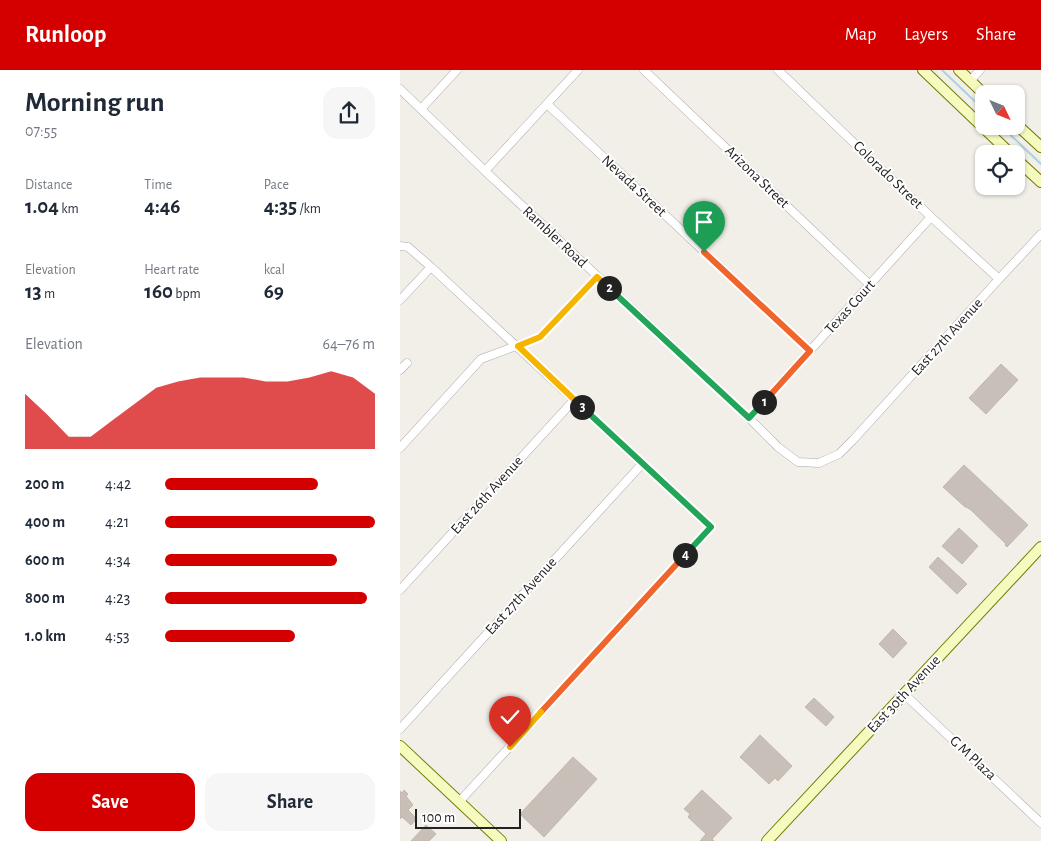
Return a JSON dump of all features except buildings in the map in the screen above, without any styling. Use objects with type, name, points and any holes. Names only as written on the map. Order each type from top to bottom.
[{"type":"main road","points":[[923,70],[1002,145]]},
{"type":"main road","points":[[959,70],[975,86]]},
{"type":"main road","points":[[1025,132],[1041,147]]},
{"type":"main road","points":[[1025,167],[1041,182]]},
{"type":"main road","name":"East 30th Avenue","points":[[767,841],[1041,548]]},
{"type":"main road","points":[[400,746],[501,841]]},
{"type":"street","points":[[421,109],[457,70]]},
{"type":"street","points":[[485,171],[578,70]]},
{"type":"street","name":"Arizona Street","points":[[644,70],[870,284]]},
{"type":"street","points":[[970,81],[980,70]]},
{"type":"street","name":"Colorado Street","points":[[781,71],[931,217],[999,279]]},
{"type":"street","name":"Rambler Road","points":[[400,89],[778,447],[798,462],[819,463],[839,454],[854,440]]},
{"type":"street","name":"Nevada Street","points":[[546,104],[810,351]]},
{"type":"street","name":"Texas Court","points":[[749,418],[931,217]]},
{"type":"street","name":"East 27th Avenue","points":[[854,440],[1041,234]]},
{"type":"street","points":[[400,246],[408,247],[431,267],[711,527],[459,802]]},
{"type":"street","points":[[400,300],[431,267]]},
{"type":"street","points":[[400,448],[481,359],[540,337],[597,277]]},
{"type":"street","points":[[400,370],[407,363]]},
{"type":"street","name":"East 26th Avenue","points":[[400,590],[574,400]]},
{"type":"street","name":"East 27th Avenue","points":[[400,728],[642,464]]},
{"type":"street","name":"G M Plaza","points":[[904,694],[1041,823]]},
{"type":"waterway","points":[[942,70],[975,101]]},
{"type":"waterway","points":[[1010,135],[1041,164]]},
{"type":"route","points":[[510,747],[711,527],[518,346],[540,337],[597,277],[749,418],[810,351],[704,252]]}]
